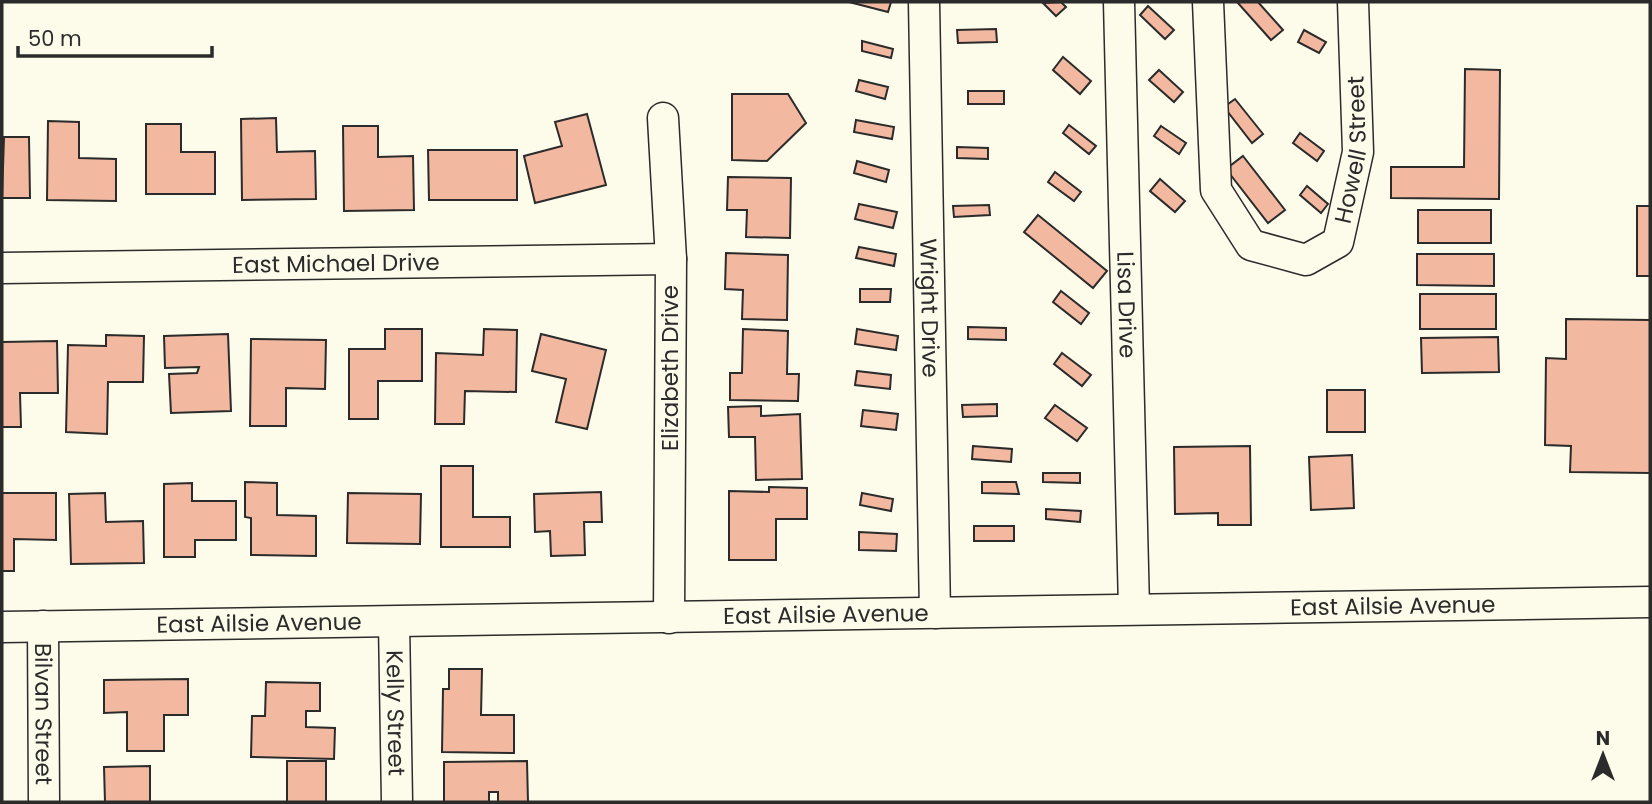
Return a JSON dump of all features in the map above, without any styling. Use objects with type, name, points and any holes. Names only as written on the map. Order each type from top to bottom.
[{"type":"street","name":"Wright Drive","points":[[924,2],[936,613]]},
{"type":"street","name":"Lisa Drive","points":[[1119,2],[1134,608]]},
{"type":"street","name":"Howell Street","points":[[1208,2],[1216,190],[1251,245],[1306,260],[1338,242],[1358,152],[1353,2]]},
{"type":"street","name":"Elizabeth Drive","points":[[663,118],[671,259],[669,618]]},
{"type":"street","name":"East Michael Drive","points":[[2,268],[671,259]]},
{"type":"street","name":"East Ailsie Avenue","points":[[2,627],[1650,602]]},
{"type":"street","name":"Kelly Street","points":[[394,622],[397,802]]},
{"type":"street","name":"Bilvan Street","points":[[43,626],[44,802]]},
{"type":"building","points":[[849,2],[891,2],[888,12]]},
{"type":"building","points":[[1061,2],[1066,7],[1056,16],[1043,3]]},
{"type":"building","points":[[1237,2],[1258,2],[1283,30],[1271,40]]},
{"type":"building","points":[[1148,6],[1174,30],[1165,39],[1140,15]]},
{"type":"building","points":[[996,29],[997,42],[958,43],[957,30]]},
{"type":"building","points":[[1304,30],[1326,42],[1319,53],[1298,42]]},
{"type":"building","points":[[862,41],[893,49],[891,58],[862,51]]},
{"type":"building","points":[[1063,57],[1091,81],[1080,94],[1053,70]]},
{"type":"building","points":[[1465,69],[1500,70],[1499,199],[1391,198],[1391,167],[1464,167]]},
{"type":"building","points":[[1159,70],[1183,92],[1174,102],[1149,80]]},
{"type":"building","points":[[859,80],[888,87],[885,99],[856,91]]},
{"type":"building","points":[[968,91],[1004,91],[1004,104],[968,104]]},
{"type":"building","points":[[732,94],[788,94],[806,123],[767,161],[732,160]]},
{"type":"building","points":[[1235,99],[1263,134],[1252,143],[1224,107]]},
{"type":"building","points":[[587,114],[606,185],[535,203],[524,156],[562,146],[555,122]]},
{"type":"building","points":[[276,118],[277,152],[315,151],[316,199],[242,200],[241,119]]},
{"type":"building","points":[[856,120],[894,127],[892,139],[854,132]]},
{"type":"building","points":[[48,121],[79,122],[79,158],[116,159],[116,201],[47,200]]},
{"type":"building","points":[[146,124],[181,124],[181,152],[215,152],[215,194],[146,194]]},
{"type":"building","points":[[1069,125],[1096,146],[1089,154],[1063,133]]},
{"type":"building","points":[[343,126],[378,126],[378,157],[413,156],[414,210],[344,211]]},
{"type":"building","points":[[1161,126],[1186,143],[1179,154],[1154,136]]},
{"type":"building","points":[[1300,133],[1324,151],[1317,161],[1293,143]]},
{"type":"building","points":[[4,137],[29,137],[30,198],[2,198]]},
{"type":"building","points":[[957,147],[988,148],[988,159],[957,158]]},
{"type":"building","points":[[428,150],[517,150],[517,200],[429,200]]},
{"type":"building","points":[[1243,156],[1285,210],[1268,223],[1226,169]]},
{"type":"building","points":[[857,161],[889,170],[886,182],[854,173]]},
{"type":"building","points":[[1055,172],[1081,192],[1074,201],[1048,182]]},
{"type":"building","points":[[728,177],[791,178],[790,238],[746,237],[747,210],[727,210]]},
{"type":"building","points":[[1160,179],[1185,201],[1175,212],[1150,191]]},
{"type":"building","points":[[1307,186],[1328,204],[1321,213],[1300,195]]},
{"type":"building","points":[[859,204],[897,212],[893,228],[855,219]]},
{"type":"building","points":[[989,205],[990,215],[954,217],[953,206]]},
{"type":"building","points":[[1637,206],[1650,206],[1650,276],[1637,276]]},
{"type":"building","points":[[1418,210],[1491,210],[1491,243],[1418,243]]},
{"type":"building","points":[[1038,215],[1107,271],[1093,288],[1024,232]]},
{"type":"building","points":[[859,247],[896,254],[894,266],[856,258]]},
{"type":"building","points":[[726,253],[788,255],[787,320],[742,319],[743,290],[725,289]]},
{"type":"building","points":[[1417,254],[1494,254],[1494,286],[1417,285]]},
{"type":"building","points":[[860,289],[891,289],[890,302],[860,302]]},
{"type":"building","points":[[1061,291],[1089,313],[1081,324],[1053,302]]},
{"type":"building","points":[[1420,294],[1496,294],[1496,329],[1420,329]]},
{"type":"building","points":[[1566,319],[1650,320],[1650,473],[1570,472],[1571,446],[1545,445],[1546,358],[1566,359]]},
{"type":"building","points":[[968,327],[1006,328],[1006,340],[968,339]]},
{"type":"building","points":[[385,329],[422,329],[422,381],[378,381],[378,419],[349,419],[349,349],[385,349]]},
{"type":"building","points":[[484,329],[517,330],[516,392],[465,391],[464,424],[435,424],[436,353],[483,355]]},
{"type":"building","points":[[743,329],[788,331],[787,374],[799,374],[798,401],[730,400],[730,373],[742,373]]},
{"type":"building","points":[[857,329],[898,336],[896,350],[855,344]]},
{"type":"building","points":[[228,334],[231,411],[171,413],[169,374],[197,373],[199,367],[165,368],[164,336]]},
{"type":"building","points":[[541,334],[606,350],[587,429],[556,422],[566,379],[532,371]]},
{"type":"building","points":[[106,335],[144,336],[143,382],[108,382],[107,434],[66,432],[68,345],[106,346]]},
{"type":"building","points":[[1498,337],[1499,372],[1422,373],[1421,338]]},
{"type":"building","points":[[251,339],[326,340],[325,389],[286,388],[286,426],[250,426]]},
{"type":"building","points":[[57,341],[58,393],[20,393],[21,427],[2,427],[2,342]]},
{"type":"building","points":[[1062,353],[1091,375],[1082,386],[1054,364]]},
{"type":"building","points":[[857,371],[891,375],[890,389],[855,385]]},
{"type":"building","points":[[1327,390],[1365,390],[1365,432],[1327,432]]},
{"type":"building","points":[[997,404],[997,416],[963,417],[962,405]]},
{"type":"building","points":[[1055,405],[1087,428],[1077,441],[1045,418]]},
{"type":"building","points":[[761,406],[761,416],[800,414],[802,479],[756,480],[755,437],[729,437],[728,407]]},
{"type":"building","points":[[863,410],[898,414],[896,430],[861,426]]},
{"type":"building","points":[[973,446],[1012,449],[1011,462],[972,459]]},
{"type":"building","points":[[1250,446],[1251,525],[1218,525],[1218,513],[1175,514],[1174,447]]},
{"type":"building","points":[[1352,455],[1354,508],[1311,510],[1309,457]]},
{"type":"building","points":[[441,466],[473,466],[473,517],[510,517],[510,547],[441,547]]},
{"type":"building","points":[[1043,473],[1080,473],[1080,483],[1043,482]]},
{"type":"building","points":[[245,482],[277,483],[277,515],[316,516],[316,556],[251,555],[251,518],[245,517]]},
{"type":"building","points":[[982,482],[1016,482],[1019,494],[982,493]]},
{"type":"building","points":[[192,483],[192,501],[236,501],[236,540],[195,540],[195,557],[164,557],[164,484]]},
{"type":"building","points":[[769,487],[807,488],[807,519],[776,519],[776,560],[729,560],[729,491],[769,492]]},
{"type":"building","points":[[601,492],[602,522],[584,522],[585,555],[551,556],[550,531],[535,532],[534,494]]},
{"type":"building","points":[[2,493],[56,493],[56,540],[14,539],[14,571],[2,571]]},
{"type":"building","points":[[105,493],[106,522],[143,521],[144,563],[71,564],[69,494]]},
{"type":"building","points":[[348,493],[421,494],[420,544],[347,543]]},
{"type":"building","points":[[862,493],[893,499],[891,511],[860,505]]},
{"type":"building","points":[[1046,509],[1081,511],[1080,522],[1046,519]]},
{"type":"building","points":[[974,526],[1014,526],[1014,541],[974,541]]},
{"type":"building","points":[[859,532],[897,534],[896,551],[859,550]]},
{"type":"building","points":[[449,669],[482,669],[481,715],[514,715],[514,753],[442,752],[443,689],[449,689]]},
{"type":"building","points":[[188,679],[188,715],[164,715],[164,751],[127,751],[127,712],[104,713],[104,680]]},
{"type":"building","points":[[266,682],[320,683],[320,711],[306,711],[306,727],[335,728],[334,759],[251,757],[252,716],[265,716]]},
{"type":"building","points":[[287,761],[326,761],[326,802],[287,802]]},
{"type":"building","points":[[527,761],[528,802],[498,802],[498,792],[489,792],[489,802],[444,802],[444,762]]},
{"type":"building","points":[[150,766],[150,802],[105,802],[104,767]]}]
